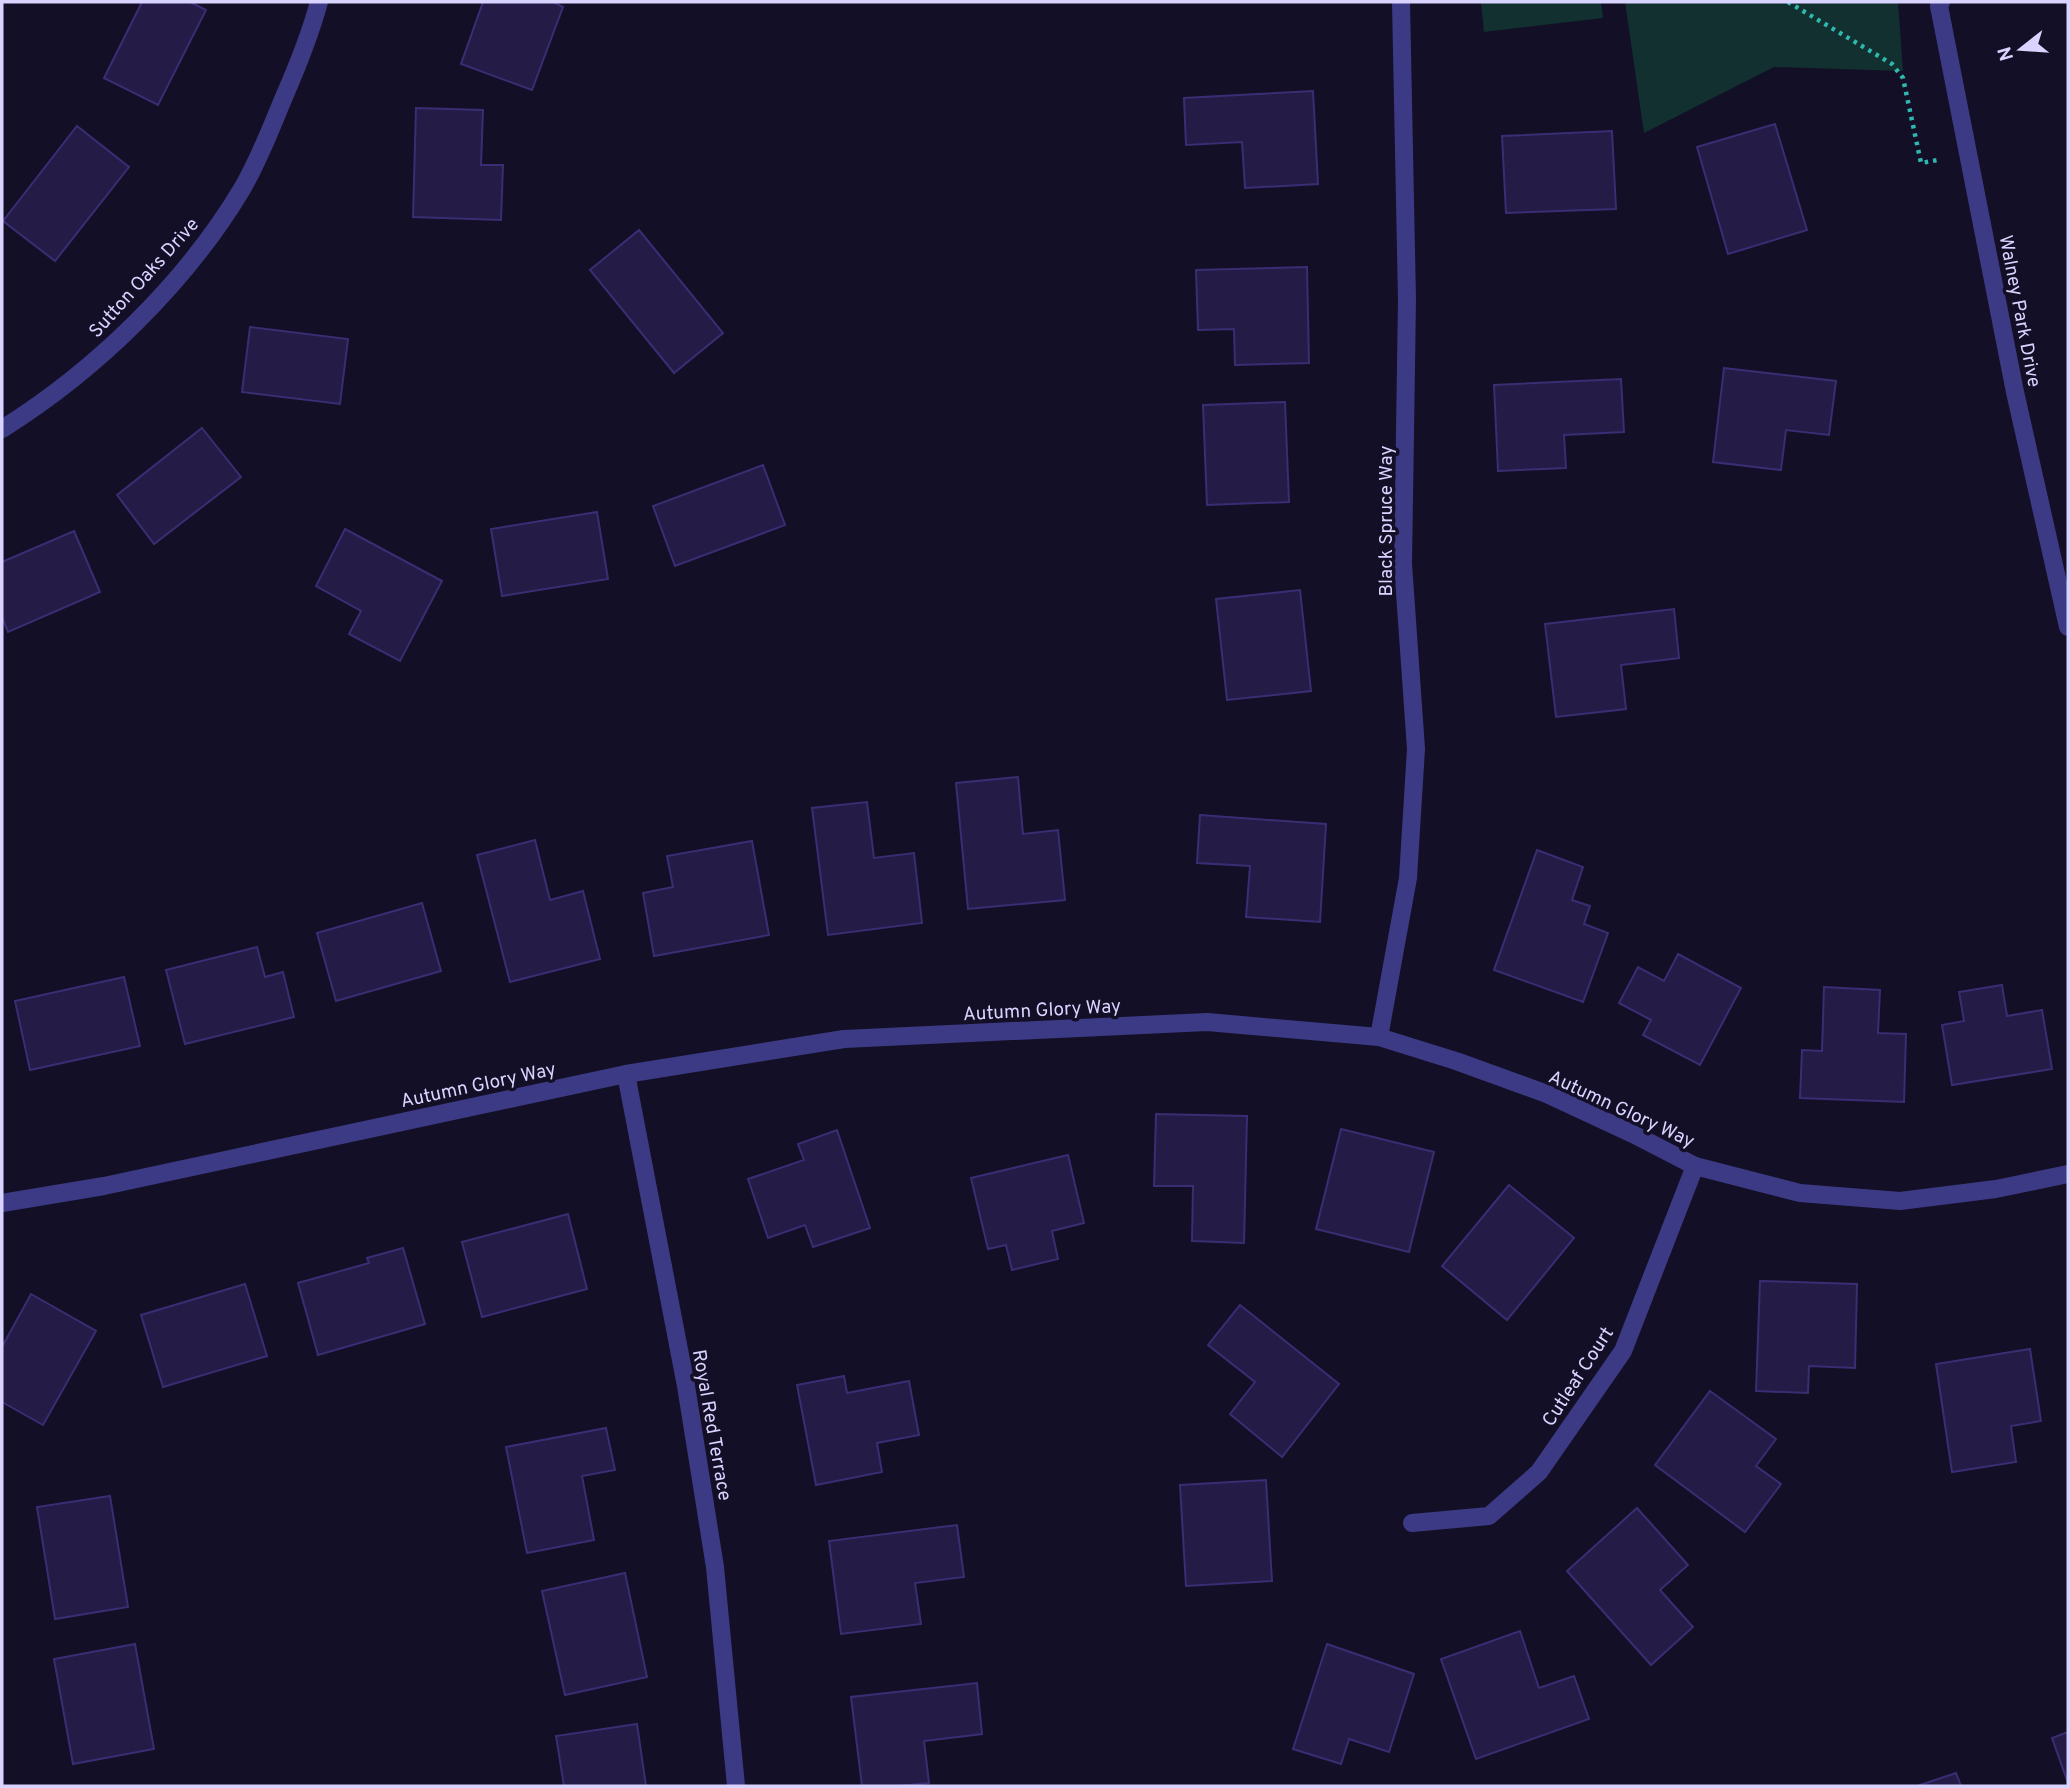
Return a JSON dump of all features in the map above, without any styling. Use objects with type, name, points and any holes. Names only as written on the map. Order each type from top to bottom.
[{"type":"street","name":"Sutton Oaks Drive","points":[[2,429],[56,392],[103,353],[151,306],[214,231],[243,188],[264,145],[310,36],[319,2]]},
{"type":"street","name":"Black Spruce Way","points":[[1379,1037],[1408,878],[1416,749],[1404,564],[1407,300],[1401,2]]},
{"type":"street","name":"Walney Park Drive","points":[[1941,2],[1939,6],[2015,392],[2068,627]]},
{"type":"street","name":"Autumn Glory Way","points":[[2,1203],[104,1186],[626,1074],[844,1039],[1207,1022],[1379,1037],[1547,1094],[1695,1166],[1800,1193],[1900,1201],[1996,1189],[2068,1174]]},
{"type":"street","name":"Royal Red Terrace","points":[[626,1074],[686,1387],[715,1567],[736,1786]]},
{"type":"street","name":"Cutleaf Court","points":[[1412,1523],[1489,1516],[1539,1472],[1623,1351],[1695,1166]]},
{"type":"path","points":[[1788,2],[1892,64],[1903,78],[1921,163],[1938,160]]},
{"type":"green space","points":[[1481,2],[1601,2],[1603,18],[1484,32]]},
{"type":"green space","points":[[1625,2],[1898,2],[1903,71],[1774,67],[1644,133]]},
{"type":"building","points":[[142,2],[190,2],[206,10],[158,105],[104,78]]},
{"type":"building","points":[[483,2],[553,2],[563,7],[532,90],[461,64]]},
{"type":"building","points":[[1313,91],[1318,184],[1245,188],[1242,142],[1186,145],[1184,98]]},
{"type":"building","points":[[416,108],[483,110],[481,165],[503,165],[501,220],[413,217]]},
{"type":"building","points":[[1775,124],[1807,230],[1728,254],[1697,147]]},
{"type":"building","points":[[77,126],[129,167],[55,261],[3,221]]},
{"type":"building","points":[[1612,131],[1616,209],[1506,213],[1502,136]]},
{"type":"building","points":[[639,230],[723,333],[674,373],[590,270]]},
{"type":"building","points":[[1307,267],[1309,363],[1235,365],[1234,329],[1198,330],[1196,270]]},
{"type":"building","points":[[250,327],[348,339],[340,404],[242,392]]},
{"type":"building","points":[[1724,368],[1836,381],[1829,435],[1786,430],[1781,470],[1713,462]]},
{"type":"building","points":[[1621,379],[1624,432],[1564,435],[1566,468],[1498,471],[1494,385]]},
{"type":"building","points":[[1285,402],[1289,502],[1207,505],[1203,405]]},
{"type":"building","points":[[202,428],[241,477],[154,544],[117,495]]},
{"type":"building","points":[[763,465],[785,525],[675,566],[653,506]]},
{"type":"building","points":[[597,512],[608,579],[502,596],[491,529]]},
{"type":"building","points":[[345,529],[442,581],[400,661],[349,634],[361,611],[316,586]]},
{"type":"building","points":[[74,531],[100,592],[8,632],[2,617],[2,562]]},
{"type":"building","points":[[1300,590],[1311,691],[1227,700],[1216,599]]},
{"type":"building","points":[[1674,609],[1679,658],[1621,665],[1626,709],[1556,717],[1545,624]]},
{"type":"building","points":[[1018,777],[1023,834],[1058,830],[1065,900],[968,909],[956,783]]},
{"type":"building","points":[[867,802],[874,858],[914,853],[922,923],[828,935],[812,808]]},
{"type":"building","points":[[1200,815],[1326,824],[1320,922],[1246,917],[1250,866],[1197,863]]},
{"type":"building","points":[[535,840],[550,900],[583,891],[600,959],[510,982],[477,855]]},
{"type":"building","points":[[752,841],[769,935],[654,956],[643,893],[673,887],[667,856]]},
{"type":"building","points":[[1537,850],[1583,867],[1572,900],[1590,906],[1584,924],[1608,933],[1583,1002],[1494,970]]},
{"type":"building","points":[[422,903],[441,971],[336,1001],[317,933]]},
{"type":"building","points":[[257,947],[265,977],[283,972],[294,1017],[185,1044],[166,970]]},
{"type":"building","points":[[1678,954],[1741,988],[1700,1065],[1643,1035],[1651,1020],[1619,1003],[1638,967],[1664,981]]},
{"type":"building","points":[[124,977],[140,1046],[30,1070],[15,1001]]},
{"type":"building","points":[[2002,985],[2007,1016],[2042,1010],[2052,1069],[1952,1085],[1942,1025],[1964,1021],[1959,992]]},
{"type":"building","points":[[1824,987],[1880,990],[1878,1033],[1906,1034],[1904,1102],[1800,1098],[1802,1050],[1822,1051]]},
{"type":"building","points":[[1156,1114],[1247,1116],[1244,1243],[1192,1241],[1193,1186],[1154,1186]]},
{"type":"building","points":[[1341,1129],[1434,1152],[1409,1252],[1316,1229]]},
{"type":"building","points":[[837,1130],[870,1228],[813,1247],[805,1225],[768,1238],[748,1179],[804,1160],[798,1144]]},
{"type":"building","points":[[1068,1155],[1084,1223],[1052,1231],[1058,1259],[1012,1270],[1006,1245],[988,1249],[971,1178]]},
{"type":"building","points":[[1509,1185],[1574,1238],[1507,1320],[1442,1266]]},
{"type":"building","points":[[568,1214],[587,1289],[482,1317],[462,1242]]},
{"type":"building","points":[[403,1248],[425,1324],[318,1355],[298,1283],[369,1263],[367,1258]]},
{"type":"building","points":[[1760,1281],[1857,1284],[1855,1368],[1809,1366],[1808,1393],[1756,1391]]},
{"type":"building","points":[[245,1284],[267,1356],[163,1387],[141,1315]]},
{"type":"building","points":[[31,1294],[96,1331],[43,1425],[2,1402],[2,1347]]},
{"type":"building","points":[[1240,1305],[1339,1384],[1282,1457],[1230,1414],[1255,1382],[1208,1345]]},
{"type":"building","points":[[2030,1349],[2041,1421],[2011,1426],[2016,1462],[1952,1472],[1936,1364]]},
{"type":"building","points":[[844,1376],[847,1393],[909,1381],[919,1435],[877,1443],[882,1472],[816,1485],[797,1385]]},
{"type":"building","points":[[1710,1391],[1776,1439],[1756,1466],[1781,1484],[1745,1532],[1655,1465]]},
{"type":"building","points":[[606,1428],[615,1470],[582,1476],[594,1540],[527,1553],[506,1447]]},
{"type":"building","points":[[1266,1480],[1272,1581],[1186,1586],[1180,1485]]},
{"type":"building","points":[[110,1496],[128,1607],[55,1619],[37,1507]]},
{"type":"building","points":[[1637,1508],[1688,1565],[1660,1590],[1693,1627],[1651,1665],[1567,1571]]},
{"type":"building","points":[[957,1525],[964,1577],[915,1583],[921,1624],[841,1634],[829,1541]]},
{"type":"building","points":[[625,1573],[647,1677],[565,1695],[542,1591]]},
{"type":"building","points":[[1520,1631],[1539,1688],[1574,1676],[1589,1719],[1476,1759],[1441,1659]]},
{"type":"building","points":[[135,1644],[154,1749],[73,1764],[54,1659]]},
{"type":"building","points":[[1327,1644],[1414,1674],[1389,1752],[1349,1739],[1341,1764],[1293,1749]]},
{"type":"building","points":[[977,1683],[982,1734],[924,1741],[929,1783],[862,1786],[851,1697]]},
{"type":"building","points":[[637,1724],[646,1786],[564,1786],[556,1736]]},
{"type":"building","points":[[2068,1732],[2068,1783],[2052,1738]]},
{"type":"building","points":[[1956,1773],[1961,1786],[1917,1786]]}]
